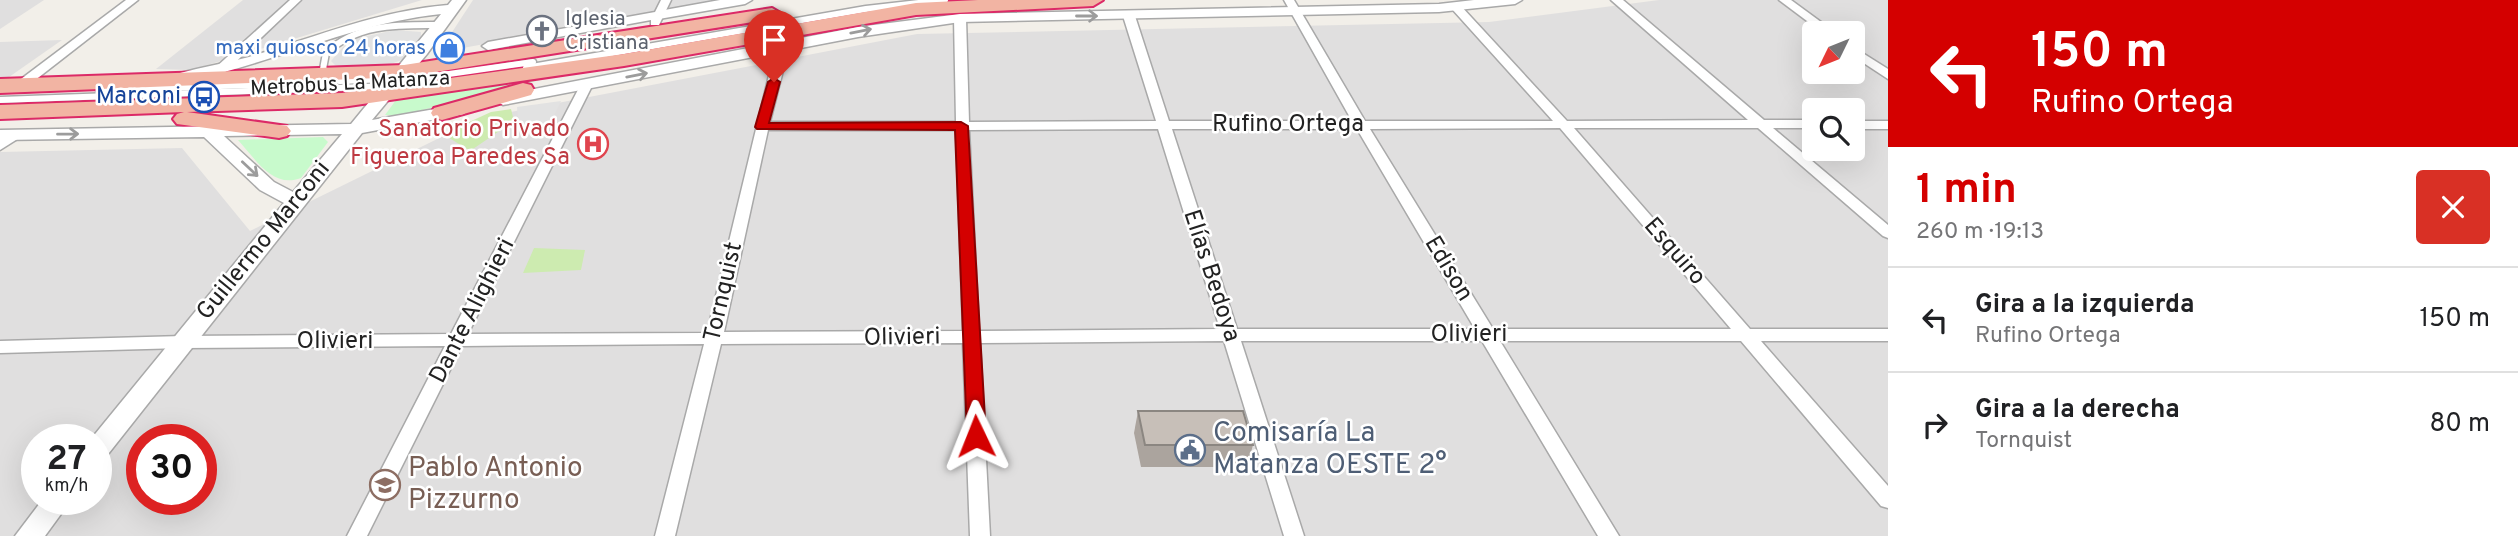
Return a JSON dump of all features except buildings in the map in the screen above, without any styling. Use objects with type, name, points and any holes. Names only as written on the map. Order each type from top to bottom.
[{"type":"highway","points":[[10,85],[338,76],[394,83],[657,24],[861,0]]},
{"type":"highway","points":[[0,112],[78,110],[394,83],[665,53],[916,9],[1093,0]]},
{"type":"highway","points":[[442,113],[665,53]]},
{"type":"highway","points":[[78,110],[154,115],[279,131]]},
{"type":"street","points":[[10,85],[132,0]]},
{"type":"street","points":[[219,71],[296,0]]},
{"type":"street","points":[[657,24],[666,0]]},
{"type":"street","points":[[488,46],[657,24],[745,0]]},
{"type":"street","points":[[5,139],[208,131],[354,129],[882,28],[960,18],[1129,16],[1293,6],[1456,7],[1515,0]]},
{"type":"street","points":[[1616,0],[1888,233]]},
{"type":"street","points":[[1784,0],[1813,21]]},
{"type":"street","points":[[151,81],[219,71],[410,13],[455,5]]},
{"type":"street","name":"Guillermo Marconi","points":[[112,431],[455,5]]},
{"type":"street","name":"Edison","points":[[1293,6],[1361,125],[1609,536]]},
{"type":"street","name":"Esquiro","points":[[1456,7],[1564,125],[1888,499]]},
{"type":"street","name":"Elías Bedoya","points":[[1129,16],[1294,536]]},
{"type":"street","points":[[960,18],[961,126],[973,337],[980,536]]},
{"type":"street","name":"Tornquist","points":[[665,536],[780,59],[780,48]]},
{"type":"street","points":[[1866,59],[1888,75]]},
{"type":"street","name":"Dante Alighieri","points":[[357,536],[587,84]]},
{"type":"street","name":"Rufino Ortega","points":[[762,127],[1802,124]]},
{"type":"street","points":[[1865,125],[1888,125]]},
{"type":"street","points":[[208,131],[267,186],[296,201]]},
{"type":"street","name":"Olivieri","points":[[0,347],[183,342],[1231,335],[1888,335]]},
{"type":"street","points":[[29,536],[46,515]]},
{"type":"lane","name":"Metrobus La Matanza","points":[[394,83],[905,0]]},
{"type":"lane","name":"Metrobus La Matanza","points":[[0,98],[394,83],[514,70],[866,9],[945,0]]},
{"type":"lane","points":[[338,76],[323,69],[322,63],[331,47],[347,37],[387,26],[440,25]]},
{"type":"shaded area","points":[[0,0],[44,0],[0,29]]},
{"type":"shaded area","points":[[243,0],[422,0],[191,70],[156,69]]},
{"type":"shaded area","points":[[473,0],[720,0],[452,50],[443,46]]},
{"type":"shaded area","points":[[1659,0],[1888,0],[1888,536],[0,536],[0,152],[182,148],[250,231],[480,118],[917,34],[1489,22]]},
{"type":"shaded area","points":[[395,30],[421,32],[421,38],[405,59],[384,66],[347,68],[331,61],[354,39]]},
{"type":"shaded area","points":[[62,40],[9,77],[0,77],[0,42]]},
{"type":"shaded area","points":[[561,101],[545,133],[507,129],[518,120],[517,107]]},
{"type":"green space","points":[[568,73],[402,115],[385,115],[400,98]]},
{"type":"green space","points":[[511,109],[514,121],[470,151],[443,134],[491,112]]},
{"type":"green space","points":[[323,137],[328,142],[301,178],[291,180],[273,176],[265,170],[238,140]]},
{"type":"green space","points":[[534,248],[585,250],[581,270],[523,273]]},
{"type":"place","name":"Iglesia Cristiana","points":[[542,31]]},
{"type":"place","name":"maxi quiosco 24 horas","points":[[449,48]]},
{"type":"place","name":"Marconi","points":[[204,97]]},
{"type":"place","name":"Sanatorio Privado Figueroa Paredes Sa","points":[[593,144]]},
{"type":"place","name":"Comisaría La Matanza OESTE 2°","points":[[1190,450]]},
{"type":"place","name":"Pablo Antonio Pizzurno","points":[[385,485]]},
{"type":"route","points":[[774,82],[762,127],[961,126],[976,436]]}]
